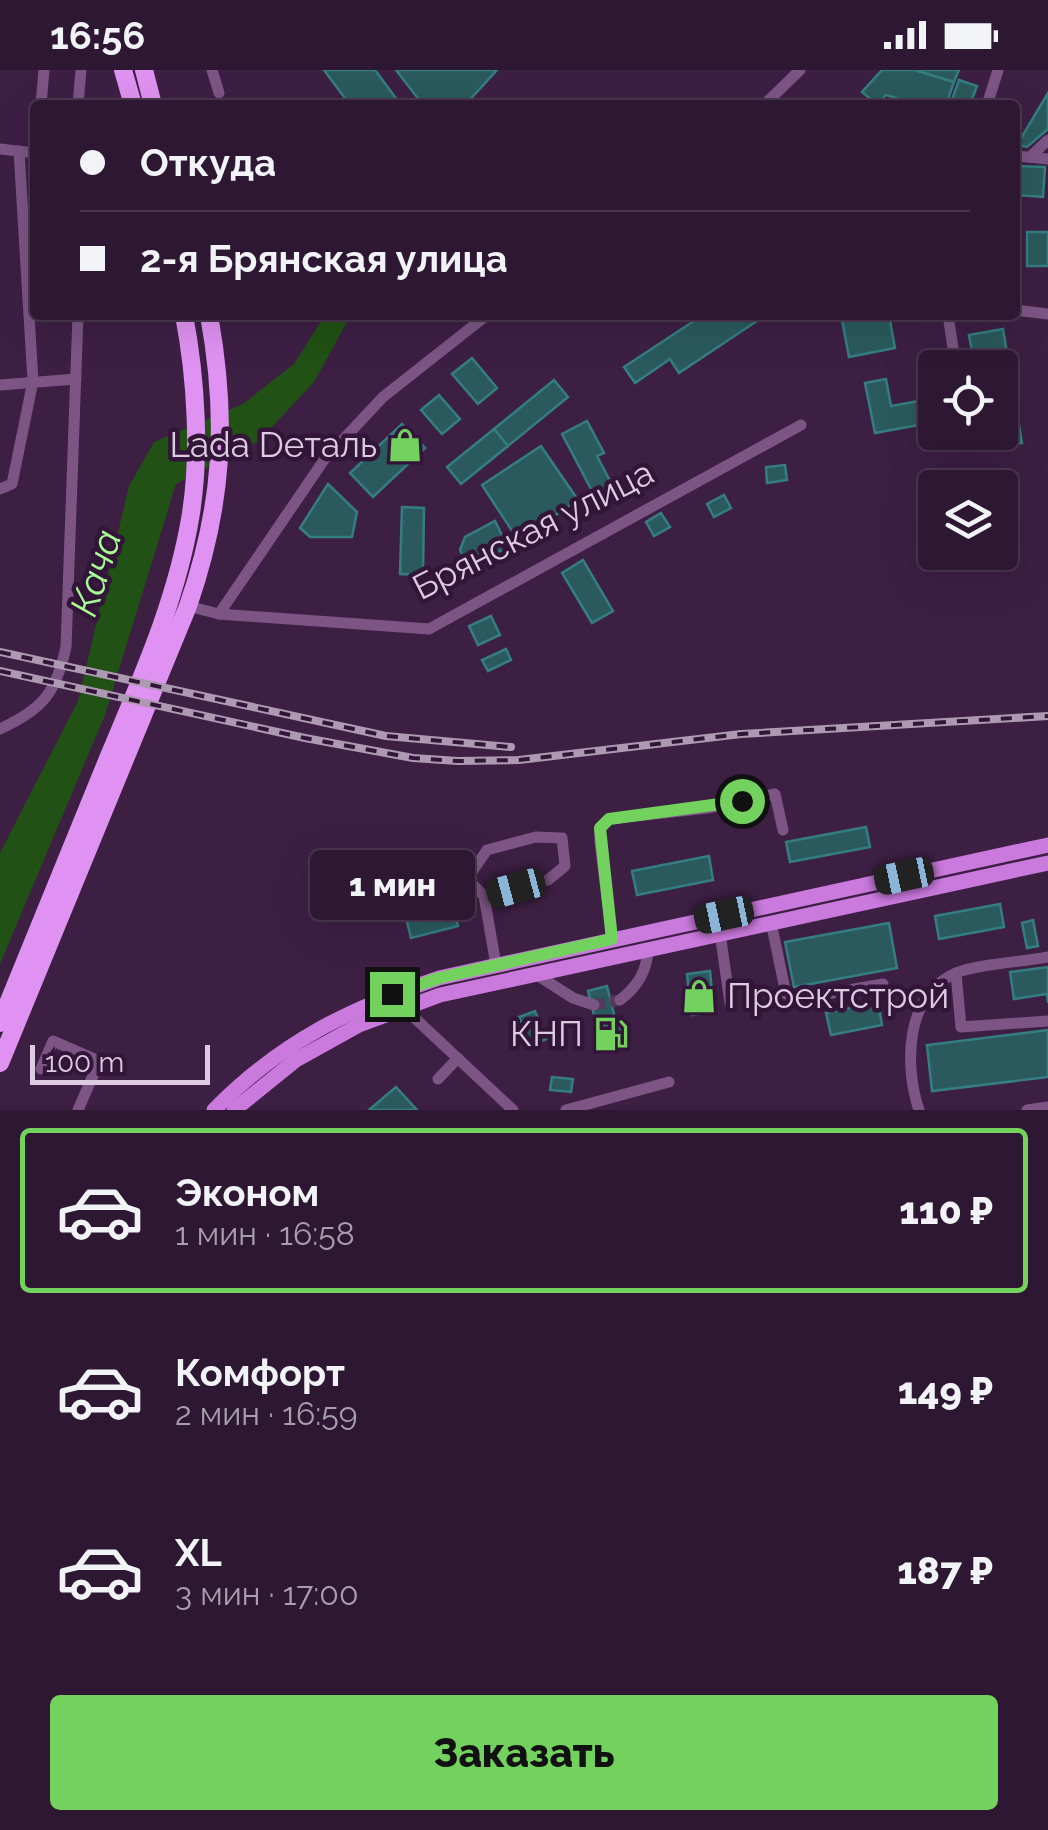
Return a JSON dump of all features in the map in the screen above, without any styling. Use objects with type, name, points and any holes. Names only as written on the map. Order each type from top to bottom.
[{"type":"highway","points":[[124,70],[132,100]]},
{"type":"highway","points":[[144,70],[152,100]]},
{"type":"highway","points":[[0,1023],[154,644],[181,563],[194,482],[193,370],[185,320]]},
{"type":"highway","points":[[0,1062],[203,562],[220,482],[222,401],[210,320]]},
{"type":"main road","points":[[214,1110],[263,1063],[328,1023],[423,983],[1048,845]]},
{"type":"main road","points":[[234,1110],[296,1060],[359,1025],[440,996],[1048,862]]},
{"type":"street","points":[[41,100],[44,70]]},
{"type":"street","points":[[79,100],[82,70]]},
{"type":"street","points":[[212,70],[218,93]]},
{"type":"street","points":[[769,100],[800,70]]},
{"type":"street","points":[[989,100],[998,70]]},
{"type":"street","points":[[1030,157],[1048,140]]},
{"type":"street","points":[[0,149],[30,153]]},
{"type":"street","points":[[0,489],[12,484],[33,381],[19,152]]},
{"type":"street","points":[[1020,156],[1048,159]]},
{"type":"street","points":[[1020,311],[1048,314]]},
{"type":"street","points":[[0,729],[25,718],[51,693],[60,677],[66,647],[78,320]]},
{"type":"street","points":[[219,614],[324,460],[383,397],[480,320]]},
{"type":"street","points":[[949,320],[953,350]]},
{"type":"street","points":[[0,385],[76,378]]},
{"type":"street","name":"Брянская улица","points":[[188,606],[219,614],[428,628],[801,424]]},
{"type":"street","points":[[612,939],[600,842],[600,828],[609,819],[708,808],[775,794],[783,830]]},
{"type":"street","points":[[415,894],[467,878],[487,850],[536,838],[562,838],[565,866],[548,880],[484,896]]},
{"type":"street","points":[[467,878],[484,896],[496,965]]},
{"type":"street","points":[[771,922],[786,994],[810,997],[883,984]]},
{"type":"street","points":[[720,933],[730,1003]]},
{"type":"street","points":[[620,1000],[634,990],[647,966],[648,949]]},
{"type":"street","points":[[919,1110],[911,1069],[912,1028],[930,992],[956,973],[1048,957]]},
{"type":"street","points":[[534,973],[574,998],[594,1005]]},
{"type":"street","points":[[956,973],[961,1027],[1048,1021]]},
{"type":"street","points":[[405,1008],[513,1110]]},
{"type":"street","points":[[42,1069],[53,1042],[97,1060],[78,1110]]},
{"type":"street","points":[[438,1079],[458,1058]]},
{"type":"street","points":[[566,1110],[670,1082]]},
{"type":"street","points":[[1026,1110],[1048,1108]]},
{"type":"shaded area","name":"Кача","points":[[322,320],[351,320],[314,382],[259,441],[176,484],[105,715],[0,964],[0,853],[78,701],[129,486],[154,442],[243,404],[294,364]]},
{"type":"building","points":[[324,70],[375,70],[397,100],[346,100]]},
{"type":"building","points":[[396,70],[497,70],[470,100],[419,100]]},
{"type":"building","points":[[882,70],[915,70],[954,82],[948,100],[902,100],[886,95],[882,100],[871,100],[862,92]]},
{"type":"building","points":[[915,70],[959,70],[954,82]]},
{"type":"building","points":[[959,80],[977,86],[972,100],[952,100]]},
{"type":"building","points":[[1048,93],[1048,129],[1027,147],[1020,146]]},
{"type":"building","points":[[1020,166],[1045,167],[1043,197],[1020,195]]},
{"type":"building","points":[[1027,232],[1048,232],[1048,266],[1027,266]]},
{"type":"building","points":[[695,320],[758,320],[679,373],[670,359],[635,383],[624,367]]},
{"type":"building","points":[[842,320],[890,320],[895,348],[849,357]]},
{"type":"building","points":[[1003,329],[1006,350],[972,350],[969,335]]},
{"type":"building","points":[[472,358],[497,388],[478,404],[452,374]]},
{"type":"building","points":[[886,379],[891,406],[918,401],[918,425],[875,433],[865,383]]},
{"type":"building","points":[[554,380],[568,397],[508,446],[494,429]]},
{"type":"building","points":[[439,395],[460,419],[442,434],[421,410]]},
{"type":"building","points":[[587,421],[604,453],[597,456],[618,496],[600,506],[562,434]]},
{"type":"building","points":[[402,424],[425,448],[373,497],[350,473]]},
{"type":"building","points":[[494,429],[508,446],[461,484],[447,467]]},
{"type":"building","points":[[541,446],[578,500],[518,540],[482,485]]},
{"type":"building","points":[[785,465],[787,480],[767,483],[766,467]]},
{"type":"building","points":[[328,484],[357,512],[352,537],[310,537],[300,528]]},
{"type":"building","points":[[724,495],[731,508],[714,517],[707,504]]},
{"type":"building","points":[[402,507],[424,508],[423,575],[400,574]]},
{"type":"building","points":[[661,513],[670,527],[654,536],[646,522]]},
{"type":"building","points":[[495,521],[508,547],[469,568],[460,550],[465,537]]},
{"type":"building","points":[[583,560],[613,611],[592,623],[562,573]]},
{"type":"building","points":[[491,616],[500,635],[478,645],[469,626]]},
{"type":"building","points":[[506,649],[511,660],[488,671],[482,660]]},
{"type":"building","points":[[866,827],[870,847],[790,862],[786,842]]},
{"type":"building","points":[[709,856],[713,880],[637,895],[632,871]]},
{"type":"building","points":[[452,903],[458,926],[411,938],[405,914]]},
{"type":"building","points":[[1000,904],[1004,927],[939,939],[935,916]]},
{"type":"building","points":[[1033,920],[1038,946],[1027,948],[1022,923]]},
{"type":"building","points":[[889,923],[897,968],[794,987],[785,942]]},
{"type":"building","points":[[1048,967],[1048,1003],[1047,994],[1014,999],[1010,972]]},
{"type":"building","points":[[710,971],[714,1012],[691,1015],[687,974]]},
{"type":"building","points":[[607,986],[616,1022],[597,1027],[588,991]]},
{"type":"building","points":[[878,1002],[882,1025],[831,1035],[826,1013]]},
{"type":"building","points":[[535,1011],[546,1039],[530,1046],[519,1017]]},
{"type":"building","name":"КНП","points":[[619,1021],[624,1041],[602,1047],[597,1027]]},
{"type":"building","points":[[1048,1030],[1048,1077],[932,1091],[927,1045]]},
{"type":"building","points":[[552,1077],[573,1079],[571,1092],[550,1090]]},
{"type":"building","points":[[396,1087],[417,1110],[369,1110]]},
{"type":"tunnel","points":[[594,1005],[620,1000]]},
{"type":"railway","points":[[0,652],[386,736],[511,747]]},
{"type":"railway","points":[[0,671],[305,738],[413,758],[458,761],[519,760],[741,734],[1048,716]]},
{"type":"place","name":"Lada Dеталь","points":[[405,445]]},
{"type":"place","name":"Проектстрой","points":[[699,996]]},
{"type":"place","name":"КНП","points":[[611,1034]]},
{"type":"route","points":[[392,994],[439,978],[612,939],[600,828],[609,819],[742,801]]}]
